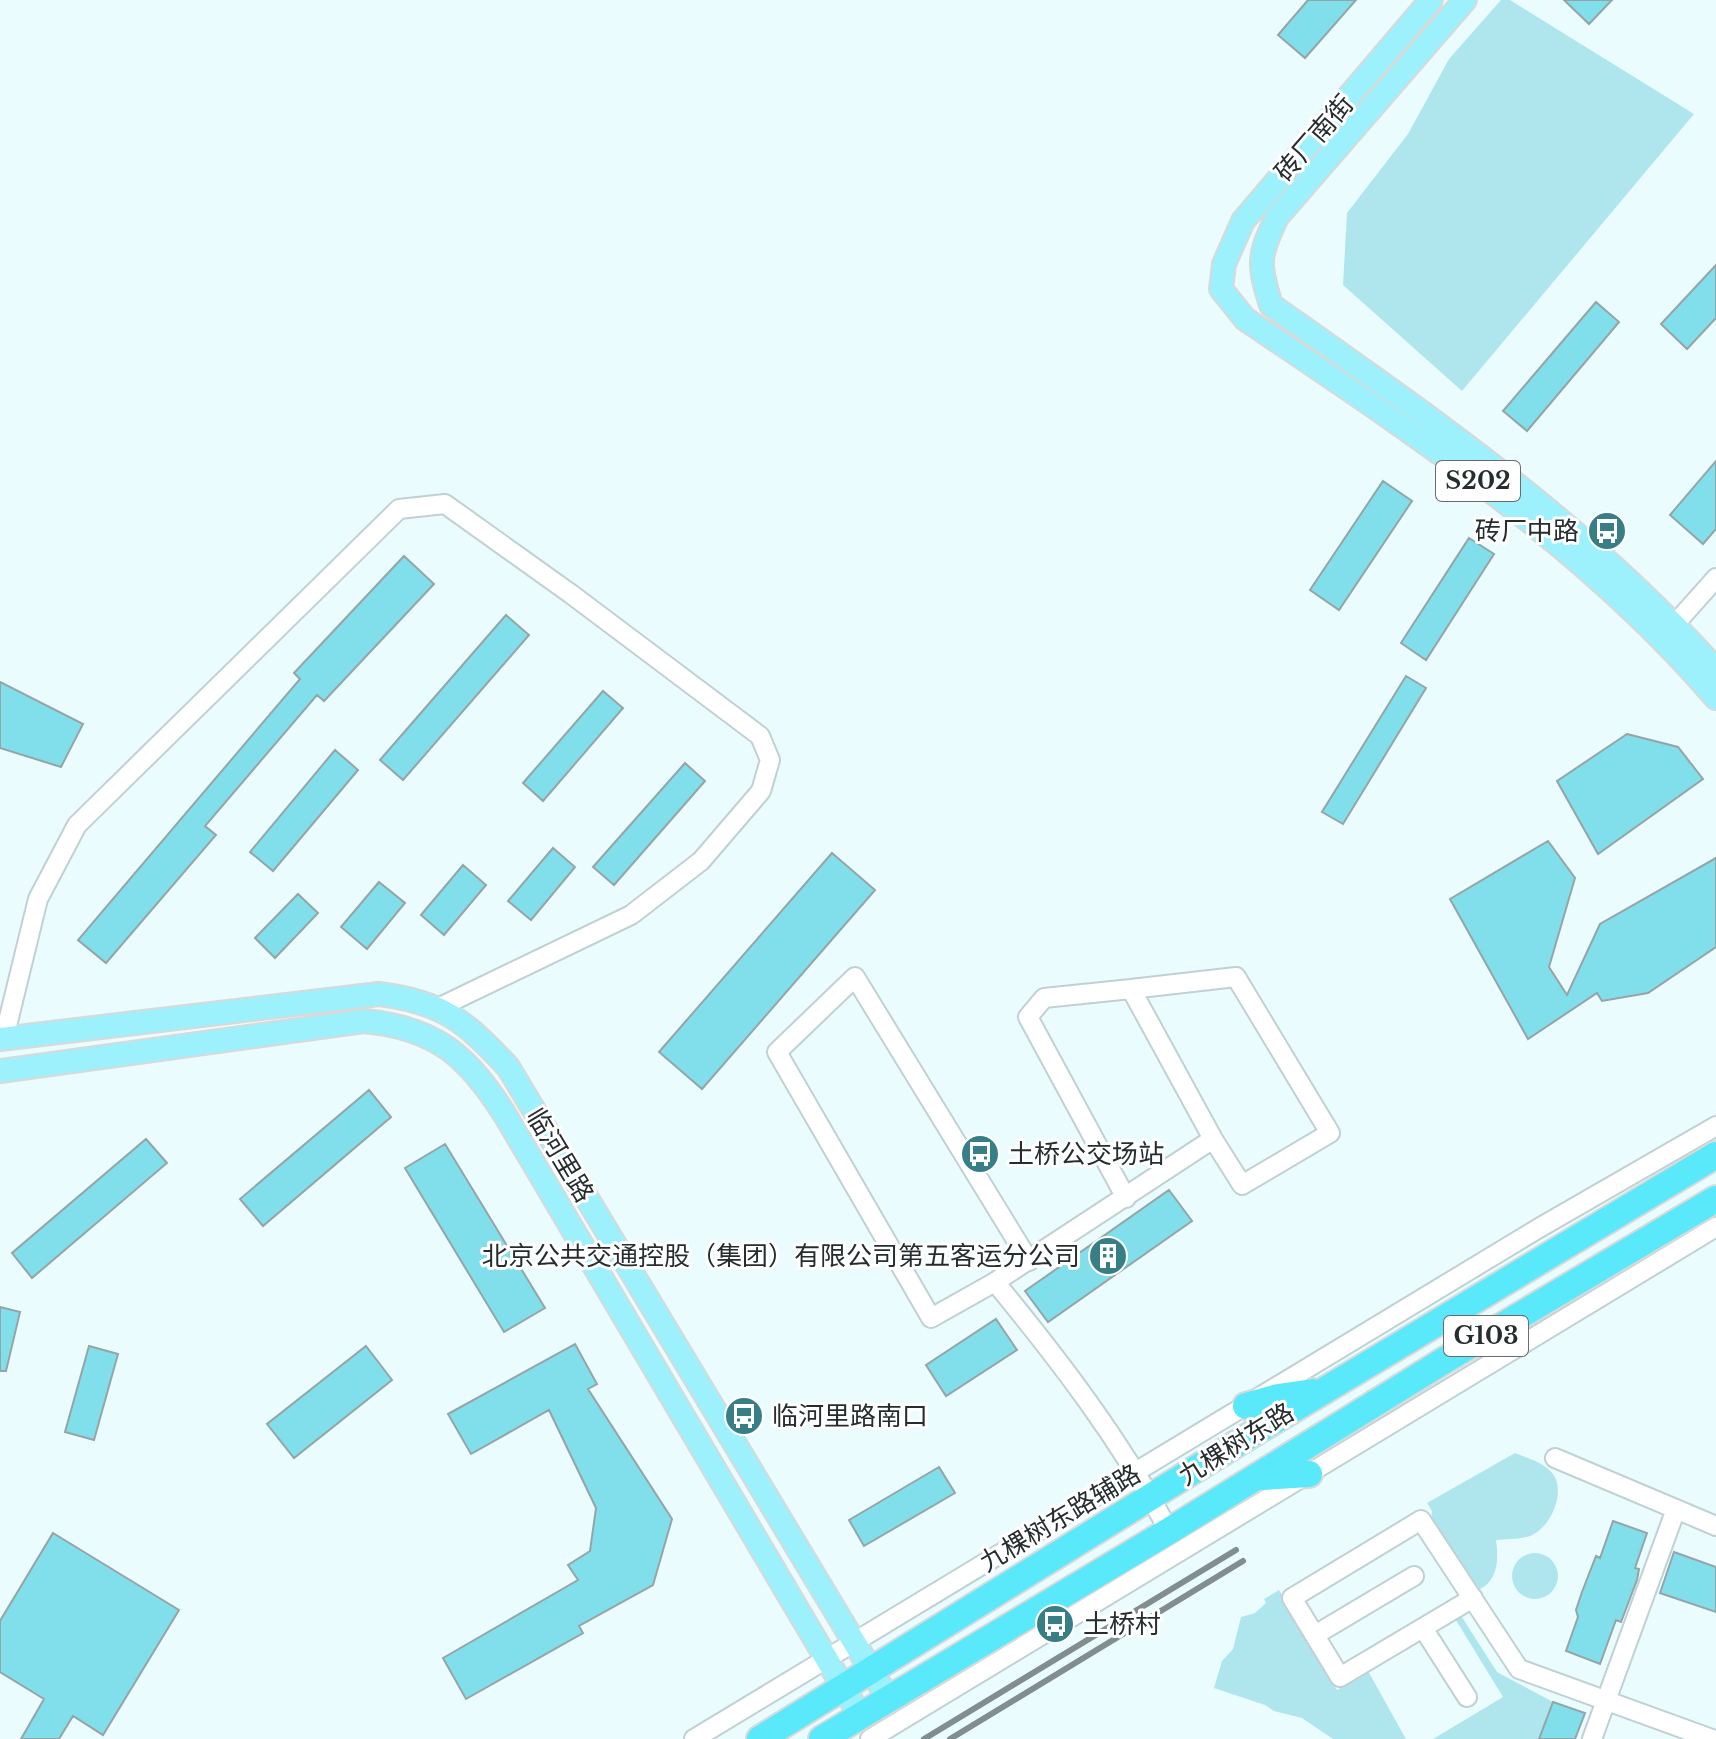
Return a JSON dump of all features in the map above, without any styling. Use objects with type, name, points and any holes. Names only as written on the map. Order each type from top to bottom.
[{"type":"highway","name":"九棵树东路","points":[[760,1739],[1325,1390],[1716,1155]]},
{"type":"highway","name":"九棵树东路","points":[[822,1739],[865,1728],[889,1700],[1445,1360],[1716,1199]]},
{"type":"highway","points":[[1246,1406],[1278,1397],[1325,1390]]},
{"type":"highway","points":[[1258,1477],[1309,1474]]},
{"type":"main road","name":"砖厂南街","points":[[1431,0],[1243,221],[1224,264],[1221,289],[1245,319],[1494,492],[1607,587],[1716,698]]},
{"type":"main road","name":"砖厂南街","points":[[1465,0],[1277,217],[1264,244],[1260,270],[1271,305],[1527,492],[1675,624]]},
{"type":"main road","name":"S202","points":[[1675,624],[1716,670]]},
{"type":"main road","name":"临河里路","points":[[2,1038],[379,994],[412,998],[440,1007],[476,1033],[508,1067],[889,1700]]},
{"type":"main road","name":"临河里路","points":[[0,1071],[364,1021],[396,1024],[422,1032],[456,1055],[484,1082],[505,1115],[865,1728]]},
{"type":"street","points":[[2,1038],[38,899],[77,825],[399,509],[445,504],[760,736],[770,760],[761,791],[701,861],[631,915],[440,1007]]},
{"type":"street","points":[[1675,624],[1712,590]]},
{"type":"street","points":[[1029,1261],[855,977],[777,1052],[931,1318],[1029,1261],[1213,1139]]},
{"type":"street","points":[[1126,1198],[1028,1017],[1044,998],[1236,977],[1330,1133],[1242,1185],[1213,1139],[1131,989]]},
{"type":"street","name":"九棵树东路辅路","points":[[694,1739],[1526,1236],[1716,1126]]},
{"type":"street","points":[[865,1728],[1309,1474],[1716,1227]]},
{"type":"street","points":[[995,1282],[1055,1354],[1137,1472],[1169,1531]]},
{"type":"street","points":[[1555,1458],[1716,1526]]},
{"type":"street","points":[[1592,1739],[1676,1509]]},
{"type":"street","points":[[1473,1598],[1340,1677],[1292,1598],[1421,1520],[1473,1598],[1519,1669],[1712,1739]]},
{"type":"street","points":[[1315,1635],[1414,1576]]},
{"type":"street","points":[[1423,1628],[1467,1697]]},
{"type":"shaded area","points":[[1501,0],[1510,0],[1694,114],[1462,391],[1343,285],[1347,213],[1408,134],[1449,59]]},
{"type":"shaded area","points":[[1515,1453],[1541,1464],[1553,1474],[1558,1490],[1555,1507],[1546,1523],[1534,1534],[1496,1540],[1497,1563],[1493,1577],[1476,1591],[1431,1522],[1432,1511],[1427,1503]]},
{"type":"shaded area","points":[[1535,1553],[1552,1559],[1558,1576],[1552,1593],[1535,1599],[1518,1593],[1512,1576],[1518,1559]]},
{"type":"shaded area","points":[[1279,1590],[1337,1690],[1368,1671],[1406,1739],[1333,1739],[1302,1718],[1274,1711],[1214,1688],[1222,1661],[1233,1649],[1241,1617],[1255,1613],[1266,1603],[1264,1599]]},
{"type":"shaded area","points":[[1460,1614],[1497,1672],[1553,1702],[1539,1739],[1433,1739],[1503,1697],[1454,1617]]},
{"type":"building","points":[[1308,0],[1356,0],[1305,58],[1278,35]]},
{"type":"building","points":[[1564,0],[1612,0],[1589,24]]},
{"type":"building","points":[[1716,265],[1716,318],[1687,349],[1661,324]]},
{"type":"building","points":[[1596,302],[1619,322],[1527,431],[1503,411]]},
{"type":"building","points":[[1716,461],[1716,529],[1703,544],[1670,515]]},
{"type":"building","points":[[1383,481],[1412,501],[1339,610],[1310,590]]},
{"type":"building","points":[[1469,538],[1494,554],[1426,660],[1401,643]]},
{"type":"building","points":[[404,556],[434,584],[324,701],[317,695],[205,826],[216,835],[106,963],[78,940],[300,679],[294,673]]},
{"type":"building","points":[[506,615],[529,635],[403,780],[380,760]]},
{"type":"building","points":[[1406,676],[1426,688],[1343,824],[1322,812]]},
{"type":"building","points":[[0,682],[83,724],[61,767],[0,748]]},
{"type":"building","points":[[603,691],[623,708],[543,801],[523,783]]},
{"type":"building","points":[[1627,734],[1678,747],[1703,779],[1598,854],[1557,781]]},
{"type":"building","points":[[335,750],[358,770],[273,871],[250,852]]},
{"type":"building","points":[[685,763],[705,781],[614,885],[593,867]]},
{"type":"building","points":[[1548,841],[1575,878],[1549,967],[1567,995],[1600,924],[1716,858],[1716,947],[1648,993],[1602,1001],[1597,993],[1528,1039],[1450,899]]},
{"type":"building","points":[[553,848],[575,867],[531,920],[508,901]]},
{"type":"building","points":[[832,853],[875,890],[702,1089],[659,1052]]},
{"type":"building","points":[[463,865],[486,885],[444,935],[421,915]]},
{"type":"building","points":[[379,882],[405,903],[367,949],[341,927]]},
{"type":"building","points":[[298,894],[318,913],[275,958],[255,938]]},
{"type":"building","points":[[369,1090],[391,1117],[263,1226],[240,1199]]},
{"type":"building","points":[[146,1139],[167,1163],[32,1278],[12,1253]]},
{"type":"building","points":[[445,1144],[545,1308],[504,1332],[405,1168]]},
{"type":"building","name":"北京公共交通控股（集团）有限公司第五客运分公司","points":[[1169,1190],[1192,1221],[1048,1322],[1025,1291]]},
{"type":"building","points":[[0,1307],[20,1312],[6,1371],[0,1371]]},
{"type":"building","points":[[996,1319],[1017,1350],[946,1396],[926,1365]]},
{"type":"building","points":[[575,1344],[597,1384],[588,1389],[672,1519],[653,1585],[579,1626],[583,1633],[466,1699],[443,1658],[578,1580],[568,1565],[590,1551],[596,1508],[549,1410],[471,1454],[448,1414]]},
{"type":"building","points":[[89,1346],[118,1354],[94,1440],[65,1432]]},
{"type":"building","points":[[366,1346],[392,1380],[294,1458],[267,1424]]},
{"type":"building","points":[[939,1467],[955,1493],[864,1546],[849,1520]]},
{"type":"building","points":[[1613,1521],[1647,1533],[1635,1568],[1639,1569],[1637,1580],[1621,1622],[1616,1620],[1600,1664],[1566,1651],[1578,1617],[1576,1610],[1582,1592],[1596,1556],[1600,1558]]},
{"type":"building","points":[[53,1533],[179,1610],[103,1735],[73,1716],[59,1739],[21,1739],[44,1699],[0,1672],[0,1621]]},
{"type":"building","points":[[1674,1552],[1716,1567],[1716,1612],[1660,1593]]},
{"type":"building","points":[[1553,1702],[1585,1713],[1575,1739],[1539,1739]]},
{"type":"railway","points":[[924,1739],[1236,1550]]},
{"type":"railway","points":[[950,1739],[1243,1561]]},
{"type":"place","name":"砖厂中路","points":[[1607,531]]},
{"type":"place","name":"土桥公交场站","points":[[980,1154]]},
{"type":"place","name":"北京公共交通控股（集团）有限公司第五客运分公司","points":[[1108,1256]]},
{"type":"place","name":"临河里路南口","points":[[744,1416]]},
{"type":"place","name":"土桥村","points":[[1055,1624]]}]
